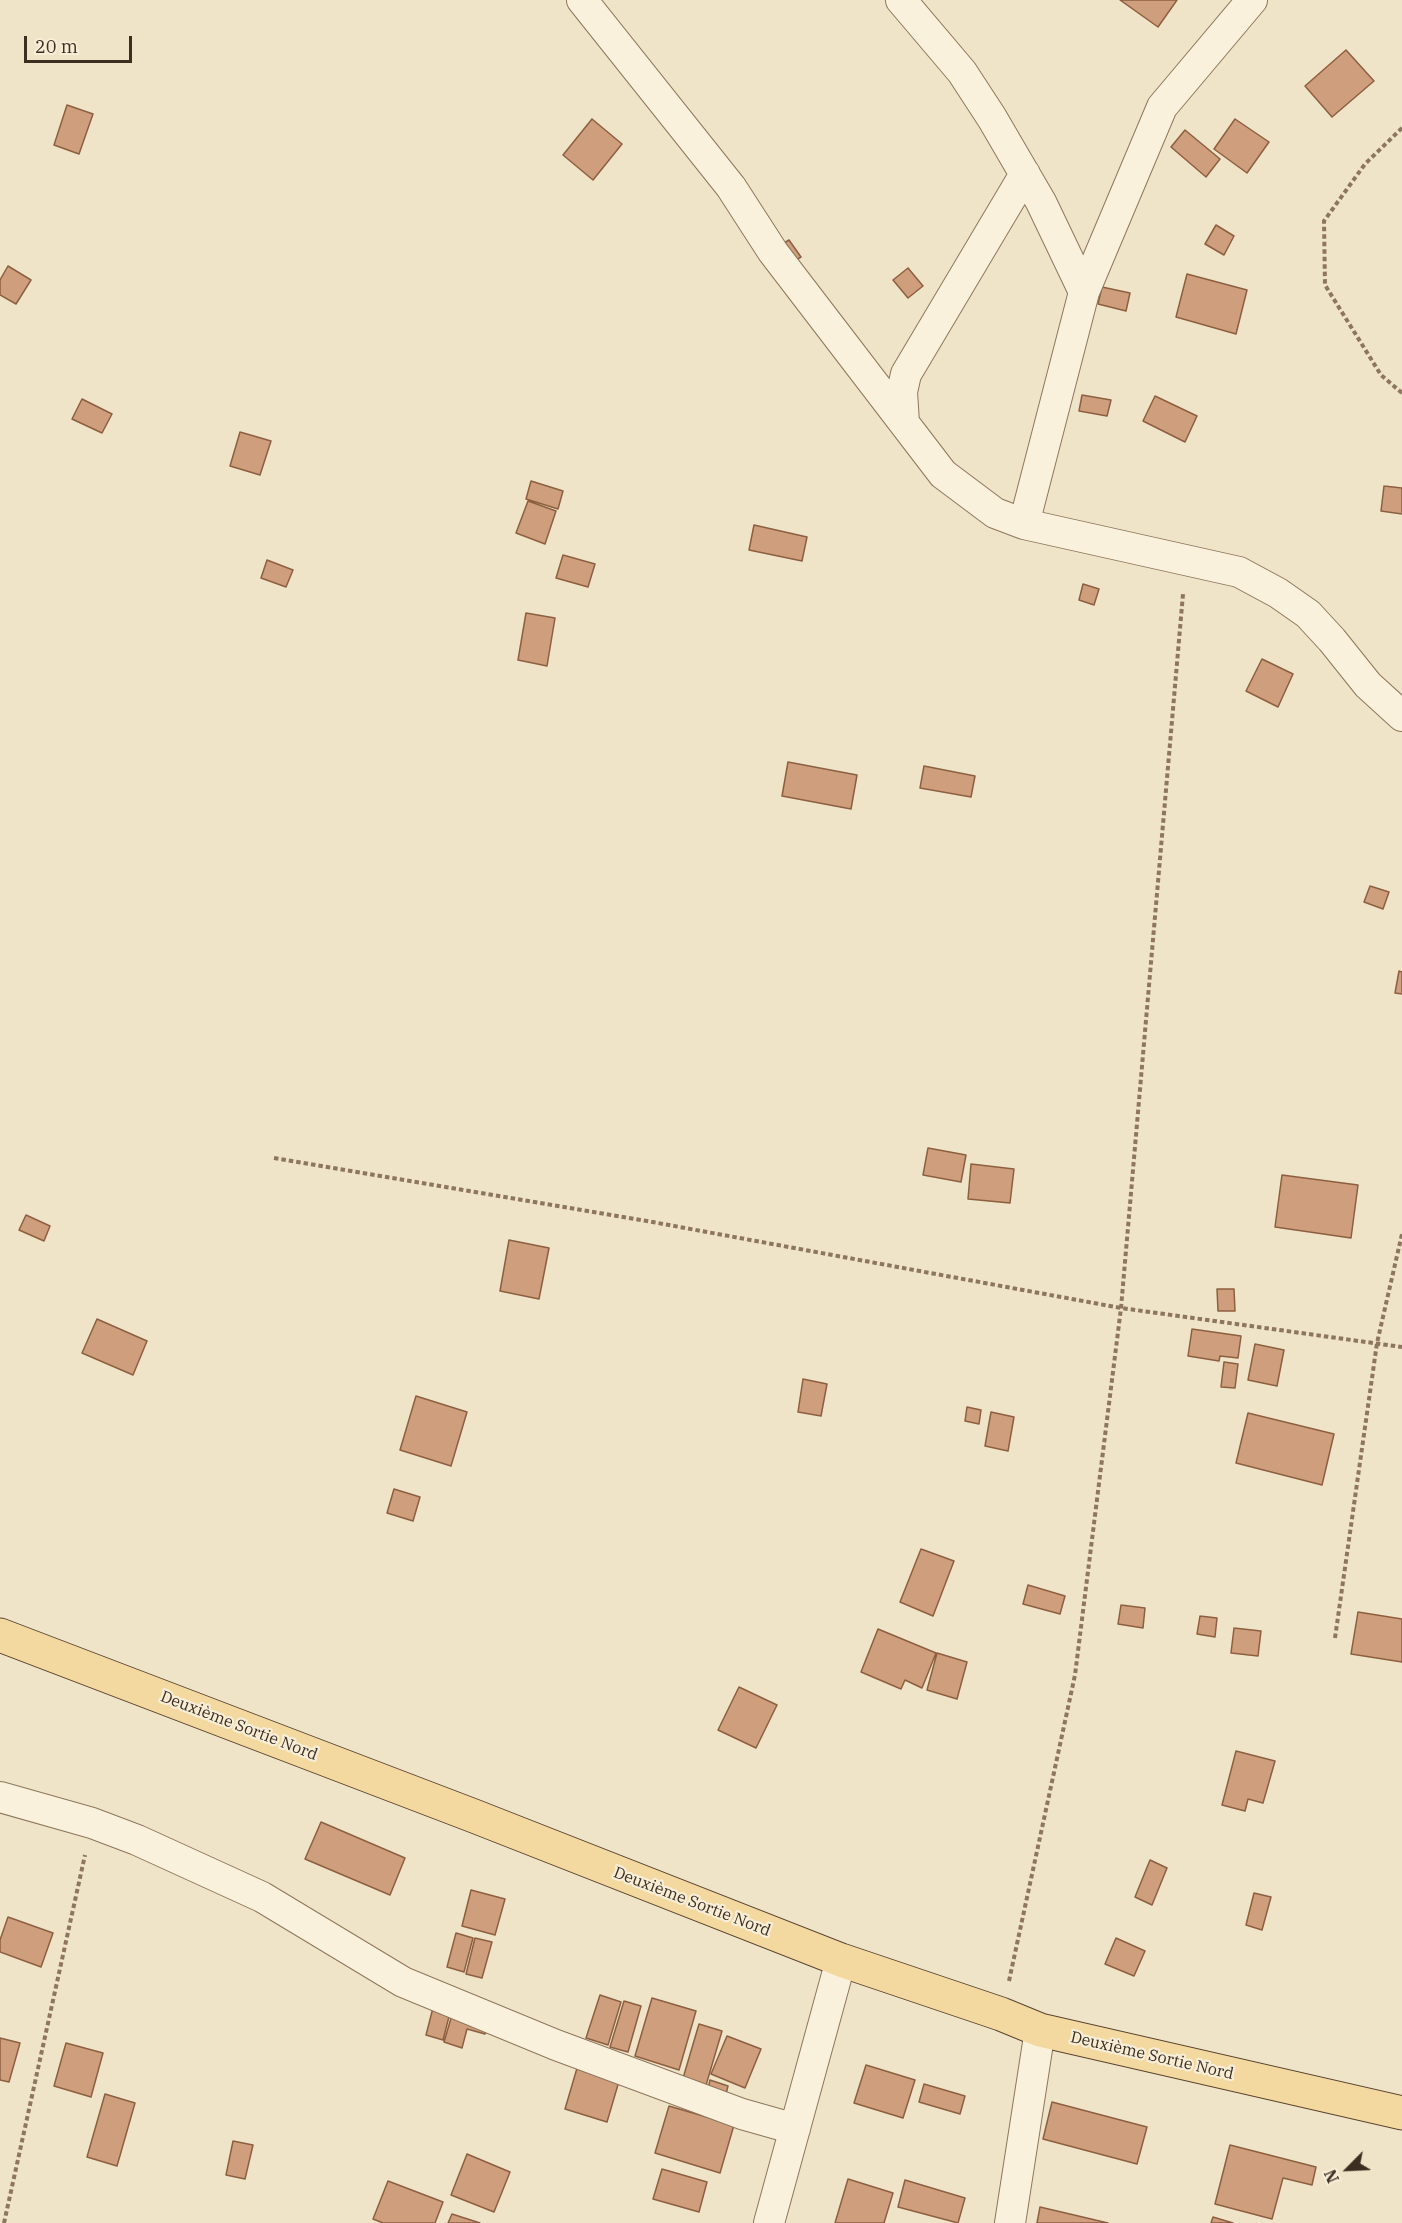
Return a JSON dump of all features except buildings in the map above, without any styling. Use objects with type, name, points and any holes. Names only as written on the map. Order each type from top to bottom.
[{"type":"main road","name":"Deuxième Sortie Nord","points":[[0,1635],[485,1820],[841,1960],[1001,2014],[1040,2030],[1402,2113]]},
{"type":"street","points":[[582,0],[731,187],[773,252],[943,474],[995,513],[1024,524],[1239,572],[1278,593],[1308,614],[1368,686],[1402,716]]},
{"type":"street","points":[[901,0],[962,72],[1025,174],[1084,292]]},
{"type":"street","points":[[1024,524],[1084,292],[1162,107],[1250,0]]},
{"type":"street","points":[[904,423],[902,392],[906,374],[1025,174]]},
{"type":"street","points":[[0,1797],[92,1823],[137,1840],[262,1897],[403,1982],[556,2045],[742,2114],[795,2129]]},
{"type":"street","points":[[769,2223],[841,1960]]},
{"type":"street","points":[[1011,2223],[1040,2030]]},
{"type":"path","points":[[1402,128],[1365,164],[1324,221],[1324,285],[1381,375],[1402,393]]},
{"type":"path","points":[[1001,2014],[1074,1675],[1121,1308],[1186,559]]},
{"type":"path","points":[[274,1158],[648,1221],[1121,1308],[1402,1347]]},
{"type":"path","points":[[1335,1638],[1377,1343],[1402,1234]]},
{"type":"path","points":[[4,2223],[92,1823]]}]
